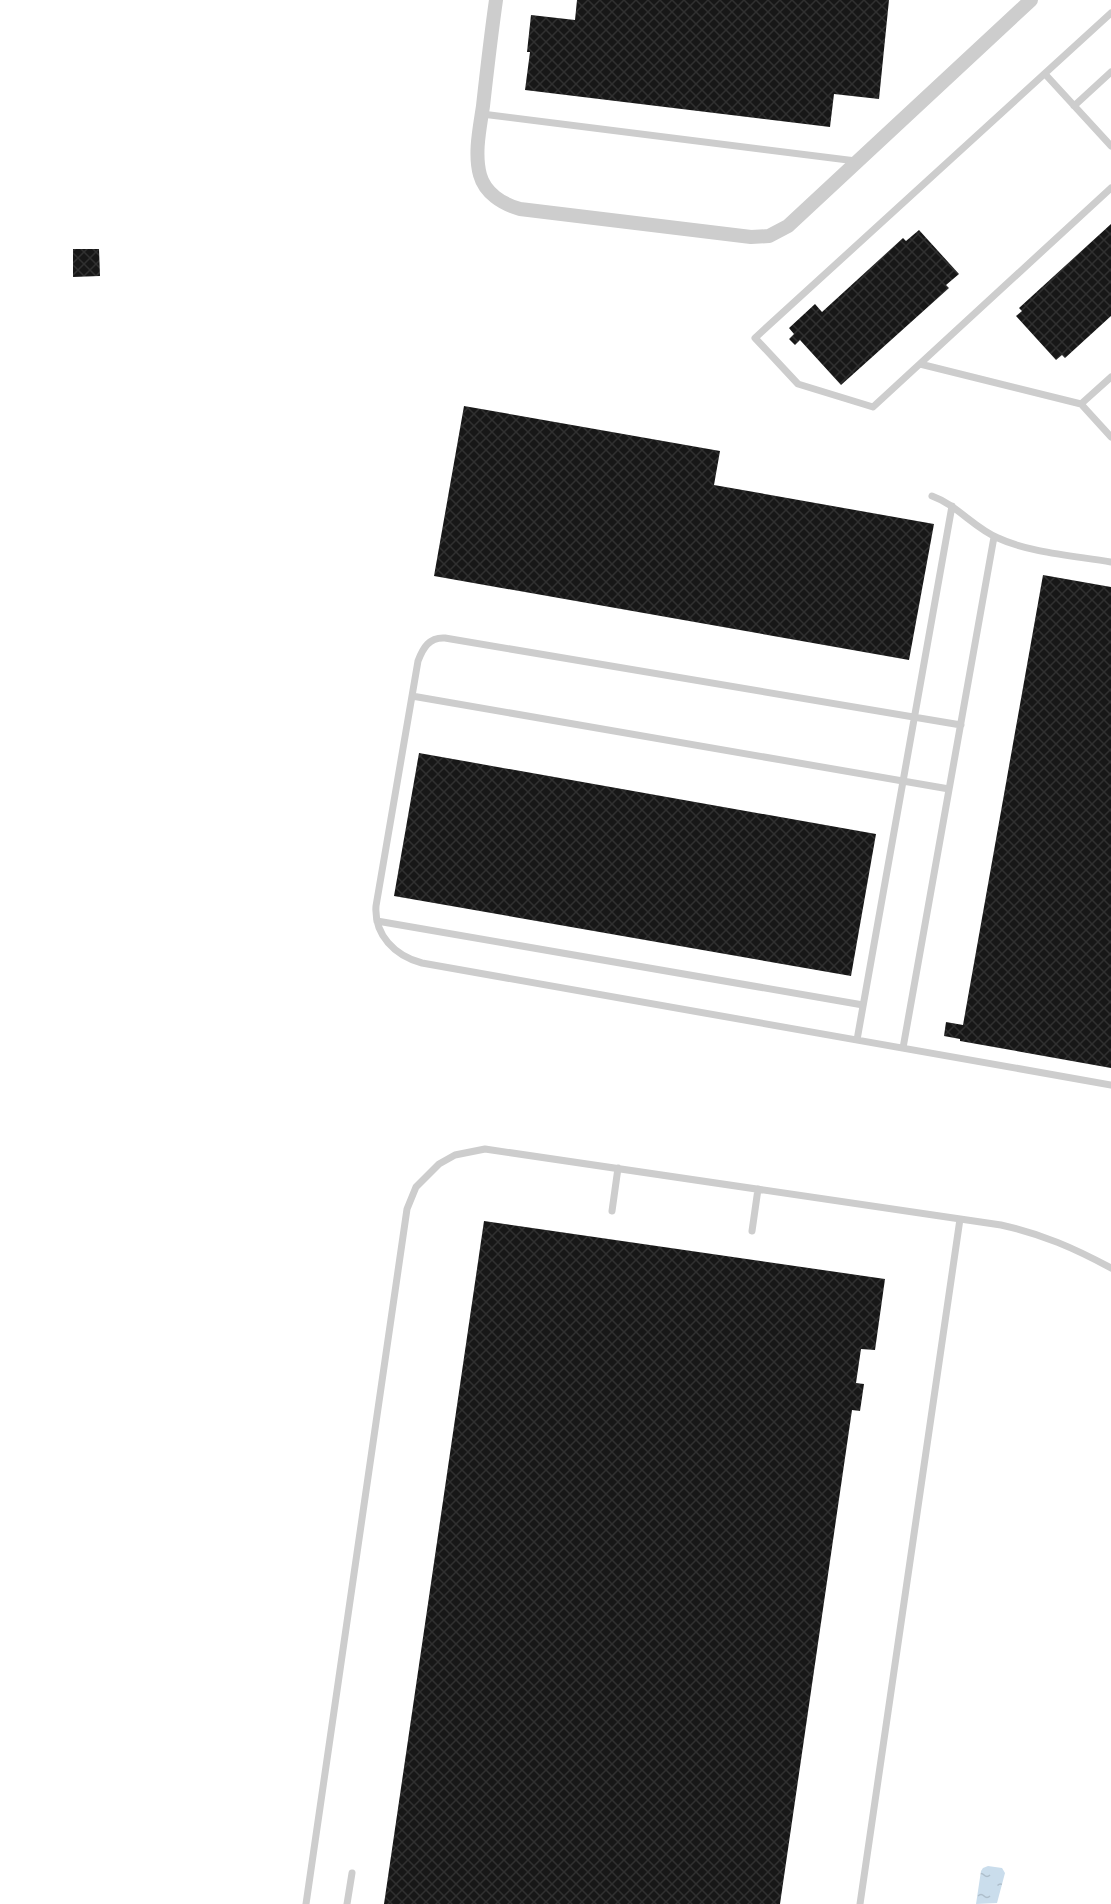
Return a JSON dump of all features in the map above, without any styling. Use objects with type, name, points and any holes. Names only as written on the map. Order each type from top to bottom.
[{"type":"street","points":[[496,0],[478,144],[479,169],[483,182],[492,195],[508,206],[520,209],[760,237],[774,234],[788,226],[1031,0]]},
{"type":"lane","points":[[1111,13],[756,338],[798,384],[873,407],[1111,188]]},
{"type":"lane","points":[[1074,106],[1111,72]]},
{"type":"lane","points":[[1044,74],[1111,146]]},
{"type":"lane","points":[[482,114],[858,161]]},
{"type":"lane","points":[[920,364],[1081,404],[1111,437]]},
{"type":"lane","points":[[1081,404],[1111,377]]},
{"type":"lane","points":[[932,496],[952,506],[994,537],[1026,547],[1111,562]]},
{"type":"lane","points":[[857,1040],[952,506]]},
{"type":"lane","points":[[903,1048],[994,537]]},
{"type":"lane","points":[[961,725],[440,638],[429,642],[422,650],[418,661],[376,906],[380,931],[390,946],[403,956],[422,963],[1111,1085]]},
{"type":"lane","points":[[412,696],[949,789]]},
{"type":"lane","points":[[377,921],[863,1005]]},
{"type":"lane","points":[[306,1904],[404,1227],[412,1196],[424,1177],[444,1161],[462,1153],[502,1150],[1001,1225],[1040,1234],[1061,1242],[1111,1268]]},
{"type":"lane","points":[[612,1211],[618,1168]]},
{"type":"lane","points":[[752,1231],[758,1189]]},
{"type":"lane","points":[[860,1904],[960,1219]]},
{"type":"lane","points":[[347,1904],[352,1873]]},
{"type":"water","points":[[988,1866],[1002,1868],[1005,1873],[997,1903],[976,1904],[981,1871]]},
{"type":"building","points":[[577,0],[889,0],[879,99],[834,94],[830,127],[525,90],[530,52],[527,52],[531,15],[575,20]]},
{"type":"building","points":[[1111,224],[1111,316],[1065,358],[1062,355],[1056,360],[1016,316],[1022,311],[1019,308]]},
{"type":"building","points":[[919,230],[959,274],[946,285],[949,288],[841,385],[800,340],[795,345],[789,339],[794,334],[789,328],[815,304],[822,312],[903,238],[906,241]]},
{"type":"building","points":[[73,249],[99,249],[100,276],[73,277]]},
{"type":"building","points":[[464,406],[720,451],[714,485],[934,524],[909,660],[434,576]]},
{"type":"building","points":[[1043,575],[1111,587],[1111,1068],[960,1041],[960,1039],[944,1036],[946,1022],[963,1025]]},
{"type":"building","points":[[419,753],[876,834],[851,976],[394,896]]},
{"type":"building","points":[[484,1221],[885,1279],[875,1350],[861,1349],[856,1383],[864,1384],[860,1411],[852,1410],[780,1904],[384,1904]]}]
